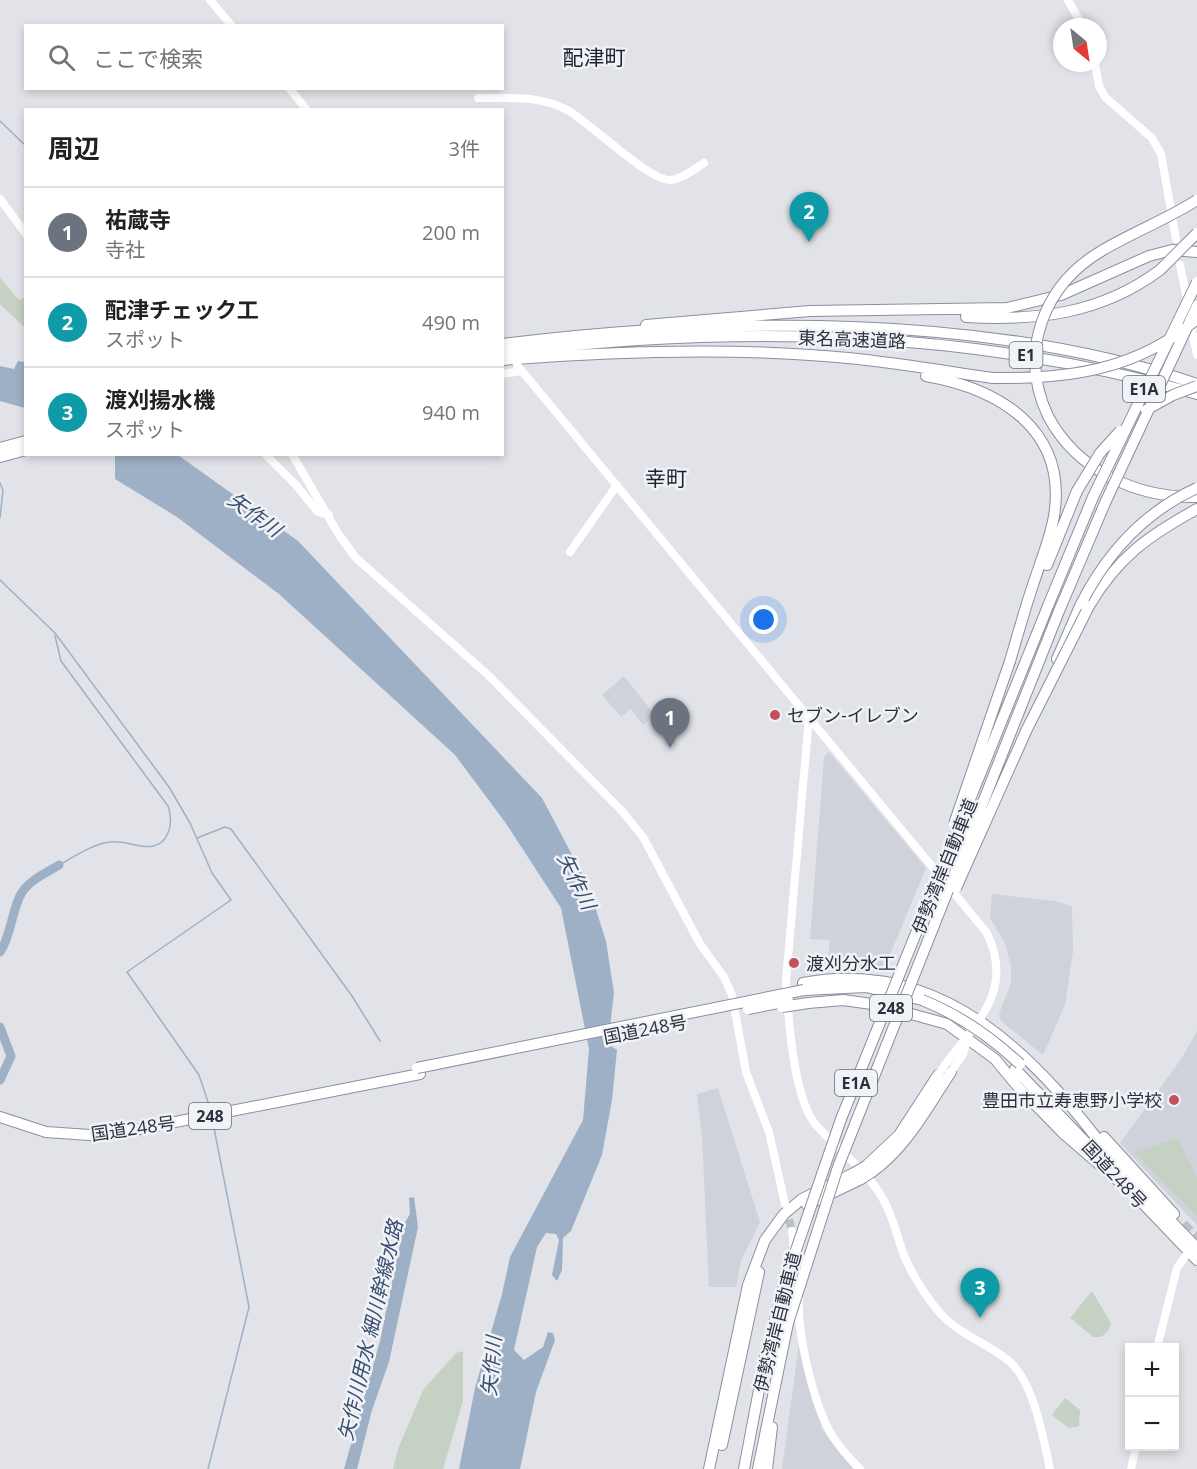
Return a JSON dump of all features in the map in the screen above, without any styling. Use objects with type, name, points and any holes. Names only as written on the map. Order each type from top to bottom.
[{"type":"highway","points":[[1197,200],[1084,263],[1056,291],[1040,324],[1034,361],[1039,389],[1048,416],[1074,451],[1098,472],[1136,489],[1167,497],[1197,497]]},
{"type":"highway","points":[[870,311],[998,319],[1059,315],[1117,297],[1160,270],[1197,234]]},
{"type":"highway","points":[[533,340],[752,314],[1007,308],[1061,296],[1149,255],[1172,250],[1197,252]]},
{"type":"highway","name":"伊勢湾岸自動車道","points":[[742,1469],[785,1282],[828,1152],[1093,497],[1197,282]]},
{"type":"highway","name":"伊勢湾岸自動車道","points":[[758,1469],[788,1323],[838,1167],[1059,611],[1105,503],[1197,306]]},
{"type":"highway","points":[[504,360],[580,354],[748,352],[848,358],[993,378],[1045,379],[1095,371],[1143,354],[1197,320]]},
{"type":"highway","name":"東名高速道路","points":[[504,353],[753,332]]},
{"type":"highway","name":"東名高速道路","points":[[504,344],[533,340],[753,332],[945,334],[1028,345],[1128,364],[1197,385]]},
{"type":"highway","name":"東名高速道路","points":[[851,333],[1060,360],[1197,394]]},
{"type":"highway","points":[[807,356],[938,378],[972,387],[1016,411],[1038,436],[1054,474],[1054,516],[1010,661]]},
{"type":"highway","points":[[935,887],[966,786],[1010,661],[1060,531],[1088,470],[1113,437],[1136,417],[1156,403],[1197,385]]},
{"type":"highway","points":[[0,448],[24,442]]},
{"type":"highway","points":[[0,457],[24,451]]},
{"type":"highway","points":[[895,1025],[1081,604],[1103,566],[1142,522],[1166,504],[1197,488]]},
{"type":"highway","points":[[1027,729],[1089,606],[1109,575],[1142,542],[1197,509]]},
{"type":"highway","name":"248","points":[[805,993],[850,977],[883,981],[924,992],[981,1020],[1031,1061],[1062,1095],[1101,1152]]},
{"type":"highway","name":"国道248号","points":[[0,1117],[46,1132],[104,1136],[740,1003],[866,987],[920,1003],[968,1022],[994,1040],[1017,1067],[1101,1152],[1137,1197],[1195,1249]]},
{"type":"highway","name":"248","points":[[805,993],[879,1005],[947,1024],[995,1059],[1018,1087],[1101,1152],[1183,1224]]},
{"type":"highway","name":"国道248号","points":[[0,1110],[52,1126],[104,1130],[767,1005],[772,1008],[805,993]]},
{"type":"highway","points":[[716,1469],[755,1288],[766,1252],[777,1234],[796,1213],[890,1159],[905,1141],[951,1072]]},
{"type":"highway","points":[[869,1169],[899,1135],[938,1075]]},
{"type":"highway","name":"国道248号","points":[[1101,1152],[1117,1165],[1195,1249]]},
{"type":"highway","points":[[709,1469],[748,1285],[760,1250],[771,1230],[792,1207],[811,1193],[857,1176]]},
{"type":"highway","points":[[767,1469],[781,1353]]},
{"type":"street","points":[[210,0],[230,24]]},
{"type":"street","points":[[1068,0],[1078,18]]},
{"type":"street","points":[[1096,72],[1099,87],[1105,97],[1157,145],[1161,154],[1176,239]]},
{"type":"street","points":[[291,90],[305,108]]},
{"type":"street","points":[[478,98],[531,98],[551,103],[569,111],[645,168],[665,180],[683,176],[704,163]]},
{"type":"street","points":[[0,199],[24,231]]},
{"type":"street","points":[[1180,265],[1197,355]]},
{"type":"street","points":[[504,373],[520,368],[987,933],[996,956],[997,979],[981,1020],[968,1038],[955,1049],[938,1075]]},
{"type":"street","points":[[267,456],[296,485],[318,512],[329,515]]},
{"type":"street","points":[[293,456],[339,535],[356,558],[487,674],[621,810],[643,837],[700,944],[724,978],[732,995],[746,1072],[769,1132],[785,1204]]},
{"type":"street","points":[[570,552],[617,485]]},
{"type":"street","points":[[809,717],[786,980],[788,1010],[805,1106],[816,1125],[875,1186],[893,1219],[904,1257],[919,1285],[939,1312],[969,1338],[1008,1360],[1024,1379],[1043,1436],[1050,1469]]},
{"type":"street","points":[[951,1072],[963,1054],[968,1038]]},
{"type":"street","points":[[792,1231],[796,1255],[798,1312],[815,1393],[832,1435],[857,1466]]},
{"type":"street","points":[[1158,1343],[1172,1284],[1182,1260],[1195,1249]]},
{"type":"street","points":[[1131,1469],[1135,1451]]},
{"type":"shaded area","points":[[624,676],[655,715],[643,725],[631,709],[621,717],[602,695]]},
{"type":"shaded area","points":[[829,752],[926,868],[884,969],[849,965],[850,957],[828,956],[830,940],[810,939],[824,757]]},
{"type":"shaded area","points":[[992,894],[1054,901],[1072,906],[1073,952],[1065,1005],[1043,1055],[1001,1021],[999,1014],[1011,983],[1011,967],[1005,943],[990,918]]},
{"type":"shaded area","name":"豊田市立寿恵野小学校","points":[[1197,1031],[1197,1225],[1120,1143],[1182,1058]]},
{"type":"shaded area","points":[[718,1088],[760,1222],[741,1261],[736,1287],[709,1287],[702,1136],[697,1094]]},
{"type":"shaded area","points":[[799,1343],[822,1429],[853,1469],[782,1469]]},
{"type":"green space","points":[[0,278],[19,300],[24,298],[24,327],[0,304]]},
{"type":"green space","points":[[1177,1138],[1197,1177],[1197,1216],[1135,1153]]},
{"type":"green space","points":[[1092,1291],[1111,1323],[1108,1331],[1101,1337],[1093,1337],[1070,1318]]},
{"type":"green space","points":[[463,1351],[463,1401],[443,1469],[393,1469],[398,1449],[423,1390],[456,1353]]},
{"type":"green space","points":[[1065,1398],[1080,1410],[1079,1426],[1069,1428],[1052,1415]]},
{"type":"water","points":[[18,361],[24,362],[24,408],[0,401],[0,366],[14,369]]},
{"type":"water","name":"矢作川","points":[[115,456],[179,456],[298,541],[542,798],[588,885],[606,941],[614,993],[608,1044],[617,1050],[612,1100],[602,1155],[571,1231],[563,1238],[562,1270],[557,1281],[552,1275],[559,1240],[556,1234],[546,1233],[537,1247],[514,1350],[524,1360],[543,1347],[548,1332],[553,1333],[555,1340],[536,1392],[520,1469],[459,1469],[475,1388],[502,1294],[510,1257],[583,1120],[589,1049],[561,908],[505,822],[455,755],[279,594],[177,517],[115,479]]},
{"type":"water","name":"矢作川用水 細川幹線水路","points":[[414,1197],[418,1227],[389,1362],[372,1410],[357,1469],[344,1469],[380,1341],[404,1224],[410,1214],[409,1198]]},
{"type":"waterway","points":[[0,121],[24,144]]},
{"type":"waterway","points":[[0,483],[3,490],[0,518]]},
{"type":"waterway","points":[[0,580],[55,633],[169,787],[190,823],[212,873],[231,900],[127,972],[199,1075],[211,1111]]},
{"type":"waterway","points":[[55,636],[61,661],[168,806],[171,820],[168,833],[157,845],[103,843],[59,865]]},
{"type":"waterway","points":[[197,838],[225,827],[231,829],[352,996],[380,1041]]},
{"type":"waterway","points":[[0,952],[24,889],[59,865]]},
{"type":"waterway","points":[[0,1027],[11,1056],[0,1080]]},
{"type":"waterway","points":[[208,1469],[249,1307],[212,1118]]},
{"type":"tunnel","points":[[786,1208],[792,1231]]},
{"type":"tunnel","points":[[1183,1224],[1197,1238]]},
{"type":"place","name":"配津チェック工","points":[[809,242]]},
{"type":"place","name":"セブン-イレブン","points":[[775,715]]},
{"type":"place","name":"祐蔵寺","points":[[670,748]]},
{"type":"place","name":"渡刈分水工","points":[[794,963]]},
{"type":"place","name":"豊田市立寿恵野小学校","points":[[1174,1100]]},
{"type":"place","name":"渡刈揚水機","points":[[980,1318]]},
{"type":"district","name":"配津町","points":[[594,57]]},
{"type":"district","name":"幸町","points":[[666,478]]}]
